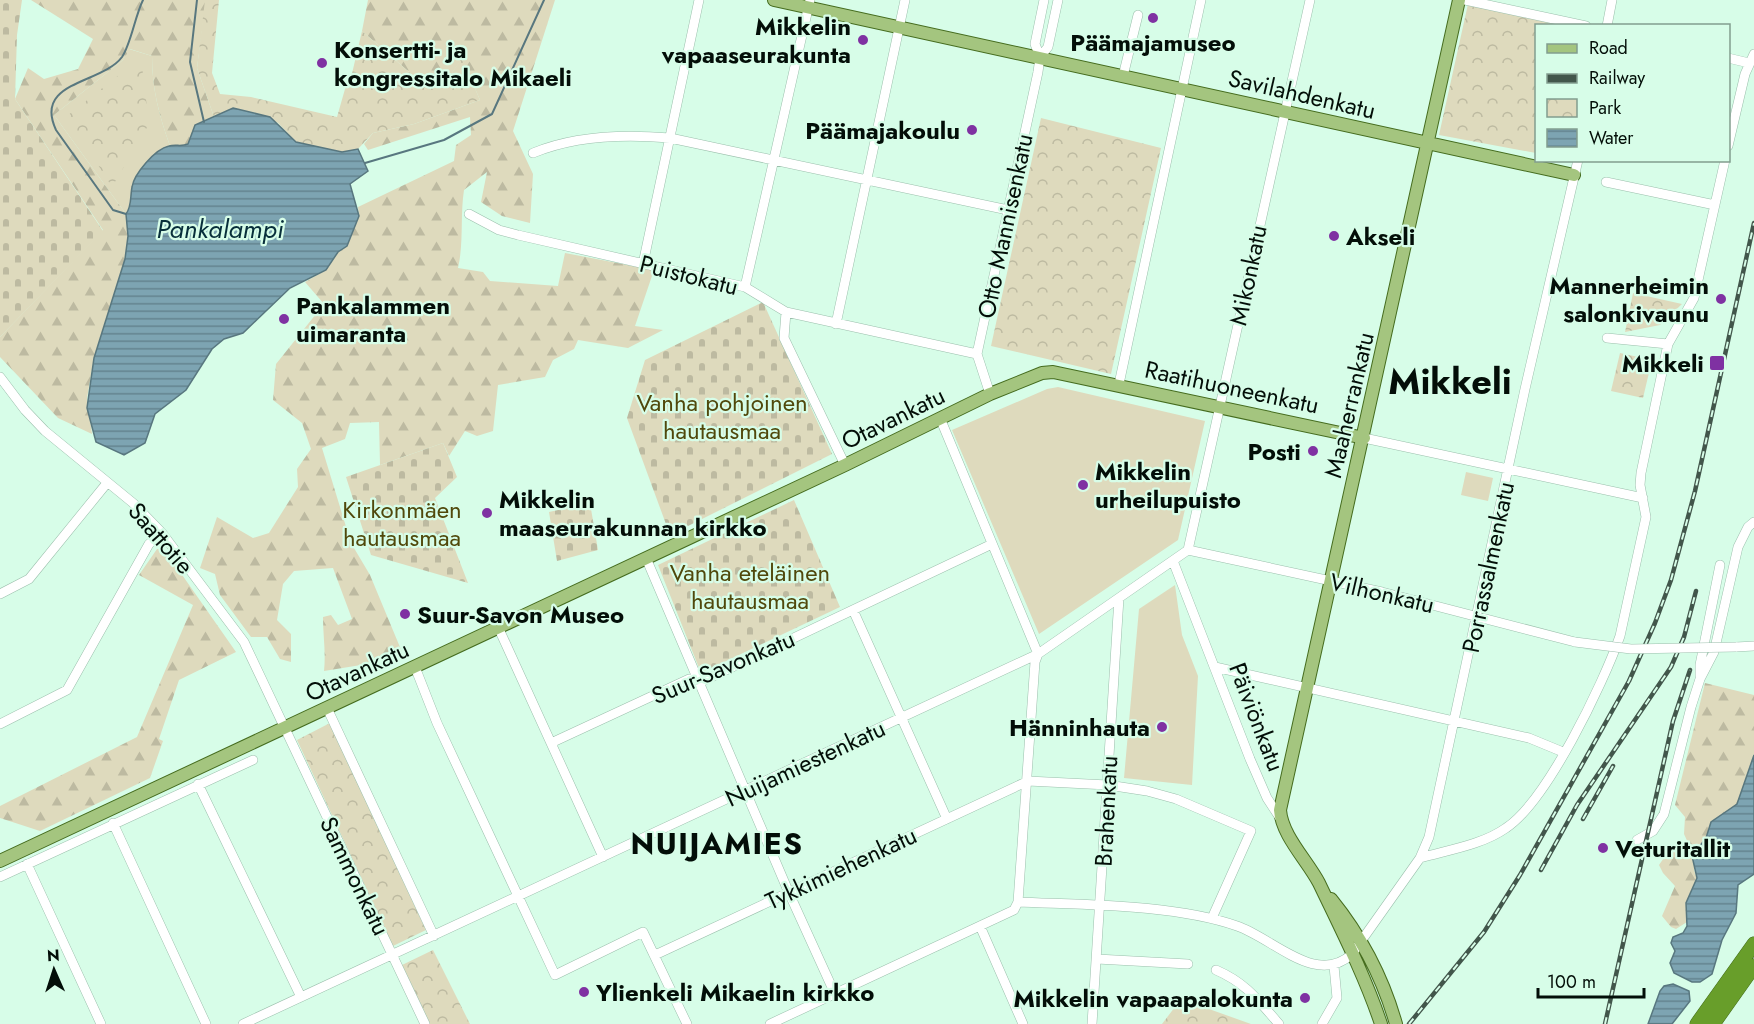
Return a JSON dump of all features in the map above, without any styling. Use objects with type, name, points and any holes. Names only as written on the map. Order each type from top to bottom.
[{"type":"highway","points":[[1697,1024],[1754,944]]},
{"type":"highway","points":[[1717,1018],[1754,966]]},
{"type":"highway","points":[[1717,1018],[1741,996],[1754,978]]},
{"type":"main road","name":"Savilahdenkatu","points":[[774,0],[809,4],[899,28],[1574,175]]},
{"type":"main road","name":"Maaherrankatu","points":[[1281,819],[1280,810],[1459,0]]},
{"type":"main road","name":"Raatihuoneenkatu","points":[[990,394],[1042,373],[1053,372],[1220,405],[1364,438]]},
{"type":"main road","name":"Otavankatu","points":[[0,861],[498,627],[648,563],[844,465],[942,423],[990,394]]},
{"type":"main road","name":"Päiviönkatu","points":[[1281,819],[1318,881],[1381,1024]]},
{"type":"main road","name":"Päiviönkatu","points":[[1318,881],[1352,925],[1361,941],[1396,1024]]},
{"type":"street","points":[[643,264],[699,0]]},
{"type":"street","points":[[836,324],[905,0]]},
{"type":"street","points":[[1040,57],[1035,44],[1044,0]]},
{"type":"street","points":[[1040,57],[1048,47],[1058,0]]},
{"type":"street","points":[[1119,384],[1201,0]]},
{"type":"street","name":"Mikonkatu","points":[[1188,550],[1310,0]]},
{"type":"street","points":[[1466,0],[1577,24]]},
{"type":"street","points":[[1606,24],[1612,0]]},
{"type":"street","points":[[745,287],[809,4]]},
{"type":"street","points":[[1123,76],[1138,15]]},
{"type":"street","points":[[1730,138],[1749,63],[1754,54]]},
{"type":"street","name":"Otto Mannisenkatu","points":[[977,354],[1040,57]]},
{"type":"street","points":[[1730,58],[1749,63]]},
{"type":"street","points":[[533,153],[574,140],[650,136],[670,138],[1008,210]]},
{"type":"street","name":"Porrassalmenkatu","points":[[1352,954],[1420,858],[1430,832],[1577,162]]},
{"type":"street","points":[[1420,858],[1490,837],[1515,822],[1537,796],[1563,752],[1620,636],[1646,517],[1641,473],[1668,344],[1694,298],[1725,162]]},
{"type":"street","points":[[1605,182],[1715,205]]},
{"type":"street","name":"Puistokatu","points":[[469,214],[499,230],[745,287],[786,312],[977,354]]},
{"type":"street","points":[[786,312],[784,338],[844,465]]},
{"type":"street","points":[[1607,338],[1668,344]]},
{"type":"street","points":[[977,354],[990,394]]},
{"type":"street","name":"Saattotie","points":[[0,377],[25,411],[133,503],[162,533],[244,642],[284,728]]},
{"type":"street","points":[[770,1024],[833,990],[1014,910],[1018,902],[1035,662],[1038,654],[942,423]]},
{"type":"street","name":"Raatihuoneenkatu","points":[[1364,438],[1643,498]]},
{"type":"street","points":[[0,594],[29,579],[107,483]]},
{"type":"street","points":[[1637,840],[1653,831],[1664,814],[1675,760],[1700,679],[1714,652],[1738,547],[1748,527],[1754,522]]},
{"type":"street","points":[[0,724],[67,690],[149,544],[162,533]]},
{"type":"street","name":"Suur-Savonkatu","points":[[551,743],[689,679],[704,681],[992,544]]},
{"type":"street","name":"Nuijamiestenkatu","points":[[243,1024],[1038,654],[1188,550]]},
{"type":"street","name":"Vilhonkatu","points":[[1188,550],[1330,580],[1575,642],[1630,649],[1754,646]]},
{"type":"street","name":"Päiviönkatu","points":[[1173,561],[1254,769],[1267,798],[1281,819]]},
{"type":"street","points":[[648,563],[789,893],[833,990]]},
{"type":"street","points":[[1700,679],[1700,665],[1720,565]]},
{"type":"street","name":"Brahenkatu","points":[[1092,1024],[1119,598]]},
{"type":"street","points":[[853,610],[947,819]]},
{"type":"street","points":[[498,627],[603,857]]},
{"type":"street","points":[[415,667],[437,723],[555,975],[644,932],[687,1024]]},
{"type":"street","points":[[1215,668],[1529,738],[1563,752]]},
{"type":"street","points":[[327,708],[434,936]]},
{"type":"street","name":"Sammonkatu","points":[[284,728],[425,1024]]},
{"type":"street","points":[[0,877],[253,760]]},
{"type":"street","points":[[1028,781],[1108,785],[1176,799],[1251,831],[1212,918]]},
{"type":"street","name":"Tykkimiehenkatu","points":[[655,955],[1028,781]]},
{"type":"street","points":[[198,784],[302,997]]},
{"type":"street","points":[[114,823],[206,1024]]},
{"type":"street","points":[[27,864],[101,1024]]},
{"type":"street","points":[[1018,902],[1101,906],[1212,918],[1239,927],[1321,967],[1334,966],[1352,954]]},
{"type":"street","points":[[980,926],[1023,1024]]},
{"type":"street","points":[[1097,959],[1188,964]]},
{"type":"street","points":[[1322,1024],[1337,998],[1334,966]]},
{"type":"street","points":[[1216,970],[1234,977],[1246,987],[1279,1024]]},
{"type":"green space","points":[[0,0],[22,0],[17,35],[15,99],[103,231],[0,337]]},
{"type":"green space","points":[[31,0],[206,0],[197,68],[214,117],[195,125],[188,144],[181,147],[170,146],[157,102],[152,56],[130,49],[123,60],[54,115],[126,214],[128,236],[125,259],[94,358],[87,398],[92,434],[58,418],[0,357],[0,337],[103,230],[15,99],[28,68],[44,79],[78,69],[93,39]]},
{"type":"green space","points":[[205,0],[219,0],[212,73],[220,94],[251,97],[337,117],[347,82],[350,82],[362,31],[424,85],[449,77],[462,58],[480,100],[414,124],[373,133],[358,149],[342,152],[296,142],[278,123],[260,114],[233,108],[214,117],[197,68]]},
{"type":"green space","points":[[368,0],[555,0],[513,131],[533,174],[530,223],[502,216],[481,202],[487,172],[464,190],[458,268],[483,272],[490,281],[558,286],[565,253],[654,270],[635,326],[663,330],[628,348],[578,340],[574,349],[553,360],[545,377],[498,385],[493,431],[477,436],[465,431],[449,456],[443,443],[380,465],[379,422],[350,423],[345,439],[322,448],[351,543],[370,575],[402,652],[361,665],[324,671],[323,617],[331,615],[338,625],[352,619],[333,568],[294,571],[283,584],[277,620],[291,634],[291,662],[280,659],[267,637],[251,637],[220,595],[215,574],[200,568],[217,517],[253,538],[269,533],[298,487],[297,469],[311,449],[302,423],[273,400],[276,364],[324,304],[305,282],[326,270],[338,252],[347,246],[359,216],[358,207],[454,161],[456,145],[471,135],[470,117],[368,150],[364,144],[373,133],[414,124],[480,100],[462,59],[449,77],[424,85],[362,31]]},
{"type":"green space","points":[[1468,4],[1560,24],[1535,24],[1535,153],[1439,135]]},
{"type":"green space","points":[[129,49],[152,56],[157,102],[170,146],[152,158],[137,174],[126,214],[54,115],[123,60]]},
{"type":"green space","points":[[134,63],[142,66],[149,124],[112,187],[67,116]]},
{"type":"green space","points":[[1041,118],[1161,148],[1111,374],[991,346]]},
{"type":"green space","points":[[1633,293],[1682,304],[1660,325],[1625,332]]},
{"type":"green space","name":"Vanha pohjoinen hautausmaa","points":[[763,302],[832,454],[670,535],[627,418],[645,360]]},
{"type":"green space","points":[[1620,353],[1652,360],[1643,398],[1611,391]]},
{"type":"green space","name":"Mikkelin urheilupuisto","points":[[1058,387],[1205,421],[1178,540],[1039,634],[952,430],[1047,389]]},
{"type":"green space","name":"Kirkonmäen hautausmaa","points":[[443,443],[457,477],[435,498],[468,583],[371,555],[346,477]]},
{"type":"green space","points":[[1466,472],[1493,478],[1488,501],[1461,495]]},
{"type":"green space","name":"Vanha eteläinen hautausmaa","points":[[794,500],[840,607],[701,673],[658,565]]},
{"type":"green space","points":[[590,503],[598,550],[557,561],[549,512]]},
{"type":"green space","points":[[157,549],[164,549],[236,652],[179,680],[159,739],[163,741],[150,778],[40,831],[0,818],[0,806],[137,737],[193,605],[139,575]]},
{"type":"green space","name":"Hänninhauta","points":[[1175,585],[1182,635],[1198,676],[1192,785],[1124,778],[1139,609]]},
{"type":"green space","points":[[1705,683],[1754,695],[1754,755],[1737,804],[1711,822],[1706,838],[1695,850],[1694,870],[1697,878],[1686,903],[1687,922],[1676,929],[1671,927],[1662,916],[1675,886],[1659,865],[1670,849],[1683,851],[1689,845],[1684,834],[1685,817],[1675,805]]},
{"type":"green space","points":[[330,723],[426,930],[393,946],[297,740]]},
{"type":"green space","points":[[433,950],[470,1024],[430,1024],[402,965]]},
{"type":"green space","points":[[1181,999],[1251,1024],[1162,1024]]},
{"type":"water","name":"Pankalampi","points":[[233,108],[270,117],[296,142],[342,152],[358,149],[368,171],[350,184],[359,216],[347,246],[338,252],[326,270],[290,288],[243,333],[224,339],[212,349],[186,390],[155,414],[145,443],[124,455],[96,442],[87,408],[94,358],[125,259],[128,236],[126,214],[130,205],[131,191],[146,163],[158,152],[169,146],[188,144],[195,125]]},
{"type":"water","points":[[1754,755],[1754,874],[1738,885],[1736,913],[1722,940],[1712,974],[1700,982],[1692,982],[1674,973],[1670,963],[1675,951],[1671,943],[1673,937],[1683,933],[1687,926],[1686,903],[1697,878],[1692,856],[1706,838],[1711,822],[1737,804]]},
{"type":"water","points":[[1673,984],[1689,991],[1690,1001],[1672,1024],[1648,1024],[1660,991],[1664,986]]},
{"type":"waterway","points":[[126,214],[113,210],[56,130],[51,114],[54,102],[62,92],[100,73],[122,57],[143,0]]},
{"type":"waterway","points":[[197,0],[190,62],[204,122]]},
{"type":"waterway","points":[[365,163],[444,140],[492,114],[544,0]]},
{"type":"railway","points":[[1409,1024],[1484,932],[1520,875],[1629,681],[1655,623],[1671,580],[1695,491],[1754,223]]},
{"type":"railway","points":[[1541,870],[1577,805],[1671,667],[1684,637],[1696,591]]},
{"type":"railway","points":[[1605,1024],[1673,721],[1690,670]]},
{"type":"railway","points":[[1583,819],[1613,766]]},
{"type":"place","name":"Päämajamuseo","points":[[1153,18]]},
{"type":"place","name":"Mikkelin vapaaseurakunta","points":[[863,40]]},
{"type":"place","name":"Konsertti- ja kongressitalo Mikaeli","points":[[322,63]]},
{"type":"place","name":"Päämajakoulu","points":[[972,130]]},
{"type":"place","name":"Akseli","points":[[1334,236]]},
{"type":"place","name":"Mannerheimin salonkivaunu","points":[[1721,299]]},
{"type":"place","name":"Pankalammen uimaranta","points":[[284,319]]},
{"type":"place","name":"Mikkeli","points":[[1717,363]]},
{"type":"place","name":"Posti","points":[[1313,451]]},
{"type":"place","name":"Mikkelin urheilupuisto","points":[[1083,485]]},
{"type":"place","name":"Mikkelin maaseurakunnan kirkko","points":[[487,513]]},
{"type":"place","name":"Suur-Savon Museo","points":[[405,614]]},
{"type":"place","name":"Hänninhauta","points":[[1162,727]]},
{"type":"place","name":"Veturitallit","points":[[1603,848]]},
{"type":"place","name":"Ylienkeli Mikaelin kirkko","points":[[584,992]]},
{"type":"place","name":"Mikkelin vapaapalokunta","points":[[1305,998]]},
{"type":"district","name":"Mikkeli","points":[[1450,381]]},
{"type":"district","name":"NUIJAMIES","points":[[717,843]]}]
